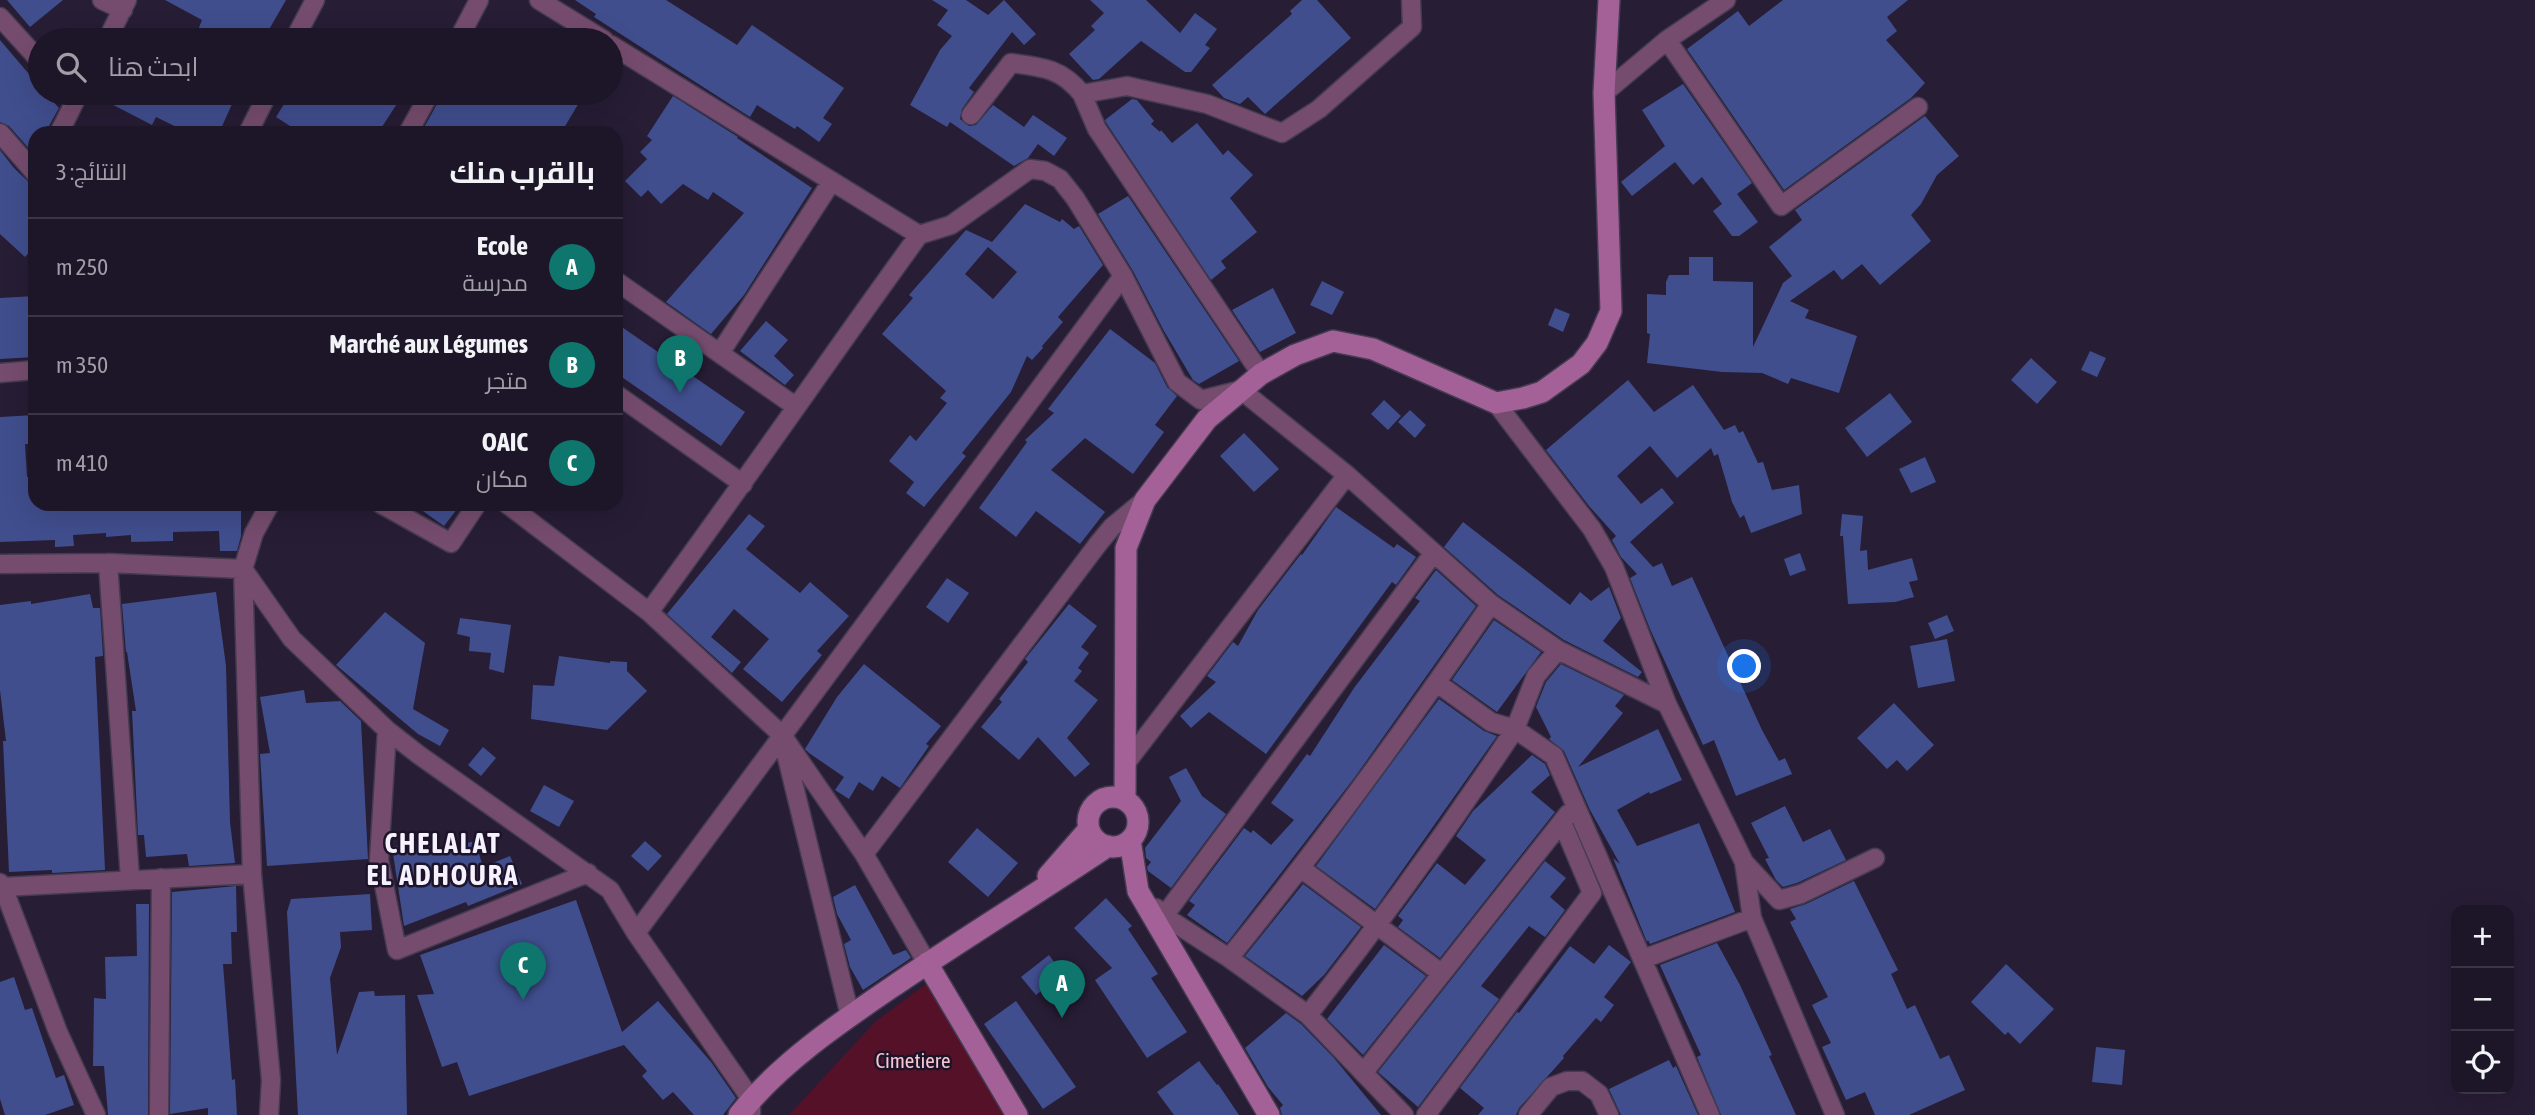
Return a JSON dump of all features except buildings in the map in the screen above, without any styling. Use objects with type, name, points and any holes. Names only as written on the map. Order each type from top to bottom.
[{"type":"main road","points":[[1125,800],[1126,548],[1147,498],[1207,419],[1261,374],[1295,355],[1333,341],[1373,349],[1496,403],[1542,392],[1581,364],[1597,343],[1611,312],[1604,93],[1609,0]]},
{"type":"main road","points":[[1130,840],[1117,846],[1108,846],[1094,837],[1088,821],[1094,805],[1108,797],[1125,800],[1132,805],[1138,824],[1130,840],[1138,891],[1269,1115]]},
{"type":"main road","points":[[1028,899],[1089,829]]},
{"type":"main road","points":[[747,1110],[803,1052],[849,1016],[1108,846]]},
{"type":"main road","points":[[927,963],[1017,1115]]},
{"type":"street","points":[[102,0],[125,5],[113,28]]},
{"type":"street","points":[[300,28],[315,0]]},
{"type":"street","points":[[465,28],[480,0]]},
{"type":"street","points":[[538,0],[584,28]]},
{"type":"street","points":[[1082,94],[1127,86],[1207,104],[1282,133],[1319,109],[1412,27],[1411,0]]},
{"type":"street","points":[[1604,93],[1667,40],[1726,0]]},
{"type":"street","points":[[0,17],[28,48]]},
{"type":"street","points":[[1667,40],[1781,206],[1918,107]]},
{"type":"street","points":[[623,52],[919,235]]},
{"type":"street","points":[[971,115],[1011,63],[1046,67],[1071,81],[1082,94],[1097,129],[1261,374]]},
{"type":"street","points":[[62,126],[71,105]]},
{"type":"street","points":[[252,126],[262,105]]},
{"type":"street","points":[[412,126],[423,105]]},
{"type":"street","points":[[0,133],[28,165]]},
{"type":"street","points":[[649,612],[919,235],[951,225],[1030,169],[1045,170],[1060,179],[1075,198],[1123,276],[1177,382],[1200,400],[1241,390],[1347,475],[1491,604],[1558,650],[1667,704]]},
{"type":"street","points":[[720,353],[832,181]]},
{"type":"street","points":[[636,933],[1123,276]]},
{"type":"street","points":[[623,286],[795,406]]},
{"type":"street","points":[[0,373],[28,371]]},
{"type":"street","points":[[623,399],[743,484]]},
{"type":"street","points":[[1496,403],[1592,529],[1614,567],[1667,704],[1744,862],[1779,900],[1801,894],[1875,858]]},
{"type":"street","points":[[1126,764],[1347,475]]},
{"type":"street","points":[[864,854],[1098,544],[1112,527],[1147,498]]},
{"type":"street","points":[[266,511],[254,533],[243,569],[252,874],[271,1080],[269,1115]]},
{"type":"street","points":[[394,511],[451,543],[472,511]]},
{"type":"street","points":[[516,511],[649,612],[782,735],[864,854],[927,963]]},
{"type":"street","points":[[1164,916],[1433,554]]},
{"type":"street","points":[[0,564],[108,563],[243,569]]},
{"type":"street","points":[[108,563],[130,879]]},
{"type":"street","points":[[243,569],[292,639],[387,730],[460,785],[610,890],[747,1110]]},
{"type":"street","points":[[1229,958],[1301,869],[1437,683],[1491,604]]},
{"type":"street","points":[[1308,1015],[1378,927],[1448,829],[1515,729],[1536,676],[1558,650]]},
{"type":"street","points":[[1437,683],[1491,722],[1515,729],[1555,756],[1710,1115]]},
{"type":"street","points":[[387,730],[379,860],[397,950],[588,873]]},
{"type":"street","points":[[782,735],[849,1016]]},
{"type":"street","points":[[1364,1072],[1576,803]]},
{"type":"street","points":[[1426,1115],[1592,893],[1562,822]]},
{"type":"street","points":[[1744,862],[1752,918],[1835,1115]]},
{"type":"street","points":[[1301,869],[1441,973]]},
{"type":"street","points":[[96,1115],[58,1032],[1,885],[252,874]]},
{"type":"street","points":[[159,1115],[161,878]]},
{"type":"street","points":[[1138,891],[1164,916],[1229,958],[1308,1015],[1404,1115]]},
{"type":"street","points":[[1643,958],[1752,918]]},
{"type":"street","points":[[1528,1115],[1550,1087],[1567,1081],[1582,1081],[1599,1094],[1609,1115]]},
{"type":"green space","name":"Cimetiere","points":[[930,981],[1008,1115],[789,1115],[875,1022]]},
{"type":"place","name":"Marché aux Légumes","points":[[680,393]]},
{"type":"place","name":"OAIC","points":[[523,1000]]},
{"type":"place","name":"Ecole","points":[[1062,1018]]},
{"type":"district","name":"CHELALAT EL ADHOURA","points":[[443,859]]}]
